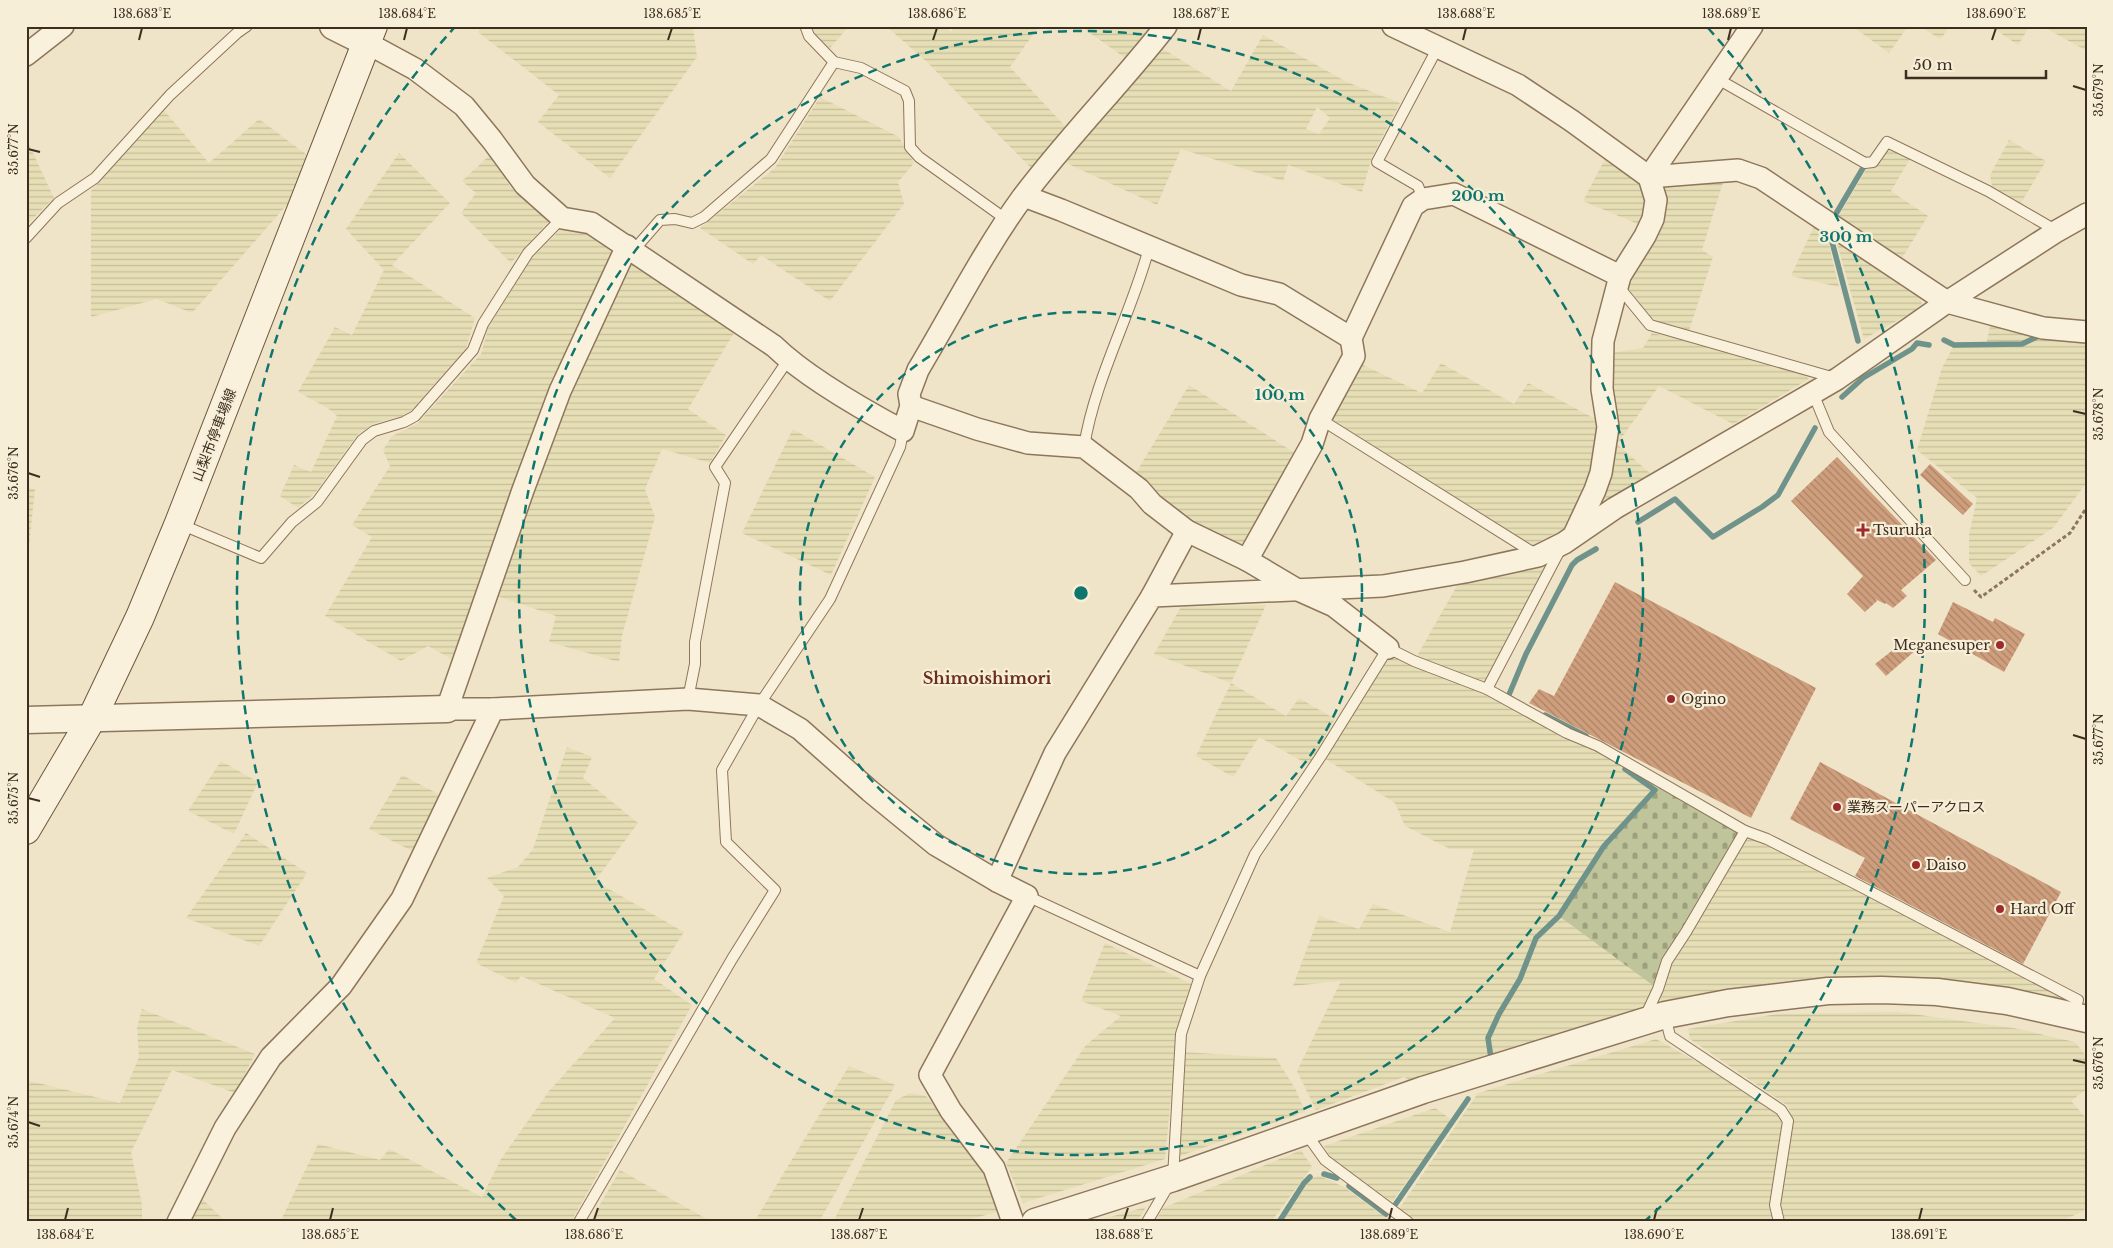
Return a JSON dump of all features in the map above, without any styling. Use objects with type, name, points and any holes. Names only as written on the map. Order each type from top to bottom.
[{"type":"main road","name":"山梨市停車場線","points":[[26,830],[92,718],[140,617],[179,523],[370,35]]},
{"type":"street","points":[[26,55],[63,26]]},
{"type":"street","points":[[333,26],[370,35],[464,106],[525,186],[562,218],[590,223],[774,346],[788,360],[871,414],[903,431],[911,406],[909,394],[918,370],[1007,220],[1077,131],[1130,73],[1166,26]]},
{"type":"street","points":[[1393,26],[1418,31],[1438,47],[1518,85],[1572,121],[1649,177],[1656,200],[1653,219],[1619,281],[1603,341],[1602,389],[1608,428],[1601,473],[1595,490],[1569,539]]},
{"type":"street","points":[[1649,177],[1752,26]]},
{"type":"street","points":[[1649,177],[1738,170],[1761,178],[1947,302],[2043,328],[2087,332]]},
{"type":"street","points":[[1246,560],[1312,444],[1320,419],[1354,356],[1351,338],[1413,206],[1423,199],[1454,194],[1619,281]]},
{"type":"street","points":[[1024,196],[1241,285],[1279,294],[1351,338]]},
{"type":"street","points":[[1152,596],[1383,586],[1465,572],[1538,556],[1837,379],[1947,302],[2057,231],[2087,214]]},
{"type":"street","points":[[447,709],[523,490],[560,391],[630,249]]},
{"type":"street","points":[[911,406],[977,429],[1028,443],[1084,447],[1139,489],[1152,504],[1187,531],[1246,560],[1296,589],[1334,606],[1388,648]]},
{"type":"street","points":[[997,881],[1055,753],[1152,596],[1187,531]]},
{"type":"street","points":[[26,720],[493,709],[688,699],[759,705],[800,728],[870,791],[936,845],[997,881],[1027,896],[930,1075],[951,1111],[994,1168],[1013,1222]]},
{"type":"street","points":[[178,1222],[225,1128],[271,1057],[341,986],[402,898],[493,709]]},
{"type":"street","points":[[1035,1222],[1173,1178],[1423,1090],[1654,1017],[1728,1003],[1828,991],[1881,990],[1937,992],[2008,1001],[2080,1017]]},
{"type":"lane","points":[[26,238],[58,203],[94,178],[170,95],[247,26]]},
{"type":"lane","points":[[807,26],[809,36],[834,62],[861,68],[905,91],[909,101],[910,146],[919,157],[1007,220]]},
{"type":"lane","points":[[1423,199],[1418,186],[1377,162],[1438,47]]},
{"type":"lane","points":[[630,249],[660,220],[675,219],[692,223],[704,218],[771,159],[834,62]]},
{"type":"lane","points":[[1716,78],[1865,163],[1873,162],[1887,142],[1988,191],[2057,231]]},
{"type":"lane","points":[[179,523],[261,558],[292,522],[317,502],[362,440],[374,431],[404,422],[415,416],[441,387],[473,350],[483,324],[528,253],[562,218]]},
{"type":"lane","points":[[1084,447],[1088,422],[1105,371],[1141,278],[1149,248]]},
{"type":"lane","points":[[1619,281],[1650,325],[1837,379]]},
{"type":"lane","points":[[688,699],[695,664],[695,642],[725,483],[715,466],[788,360]]},
{"type":"lane","points":[[1813,393],[1829,432],[1965,580]]},
{"type":"lane","points":[[1320,419],[1538,556]]},
{"type":"lane","points":[[579,1222],[732,959],[775,890],[726,842],[722,770],[759,705],[830,599],[900,447],[903,431]]},
{"type":"lane","points":[[1487,689],[1569,539]]},
{"type":"lane","points":[[1147,1222],[1173,1178],[1181,1034],[1200,976],[1256,854],[1321,756],[1388,648],[1414,661],[1487,689],[1567,733],[1598,746],[1744,831],[1766,839],[1852,882],[2078,1000],[2080,1017]]},
{"type":"lane","points":[[1744,831],[1686,932],[1667,961],[1658,990],[1654,1017],[1670,1036],[1782,1110],[1788,1121],[1775,1205],[1779,1222]]},
{"type":"lane","points":[[1027,896],[1200,976]]},
{"type":"lane","points":[[1304,1131],[1325,1160],[1408,1222]]},
{"type":"path","points":[[1965,580],[1981,597],[2070,533],[2087,507]]},
{"type":"shaded area","points":[[481,26],[693,26],[697,57],[610,178],[538,122],[559,95],[478,32]]},
{"type":"shaded area","points":[[815,26],[849,26],[830,48],[811,31]]},
{"type":"shaded area","points":[[886,26],[945,26],[951,32],[955,26],[1039,26],[1010,67],[1065,126],[1033,170],[927,62]]},
{"type":"shaded area","points":[[1080,26],[1155,26],[1128,60]]},
{"type":"shaded area","points":[[1852,26],[1908,26],[1889,53]]},
{"type":"shaded area","points":[[1919,26],[1951,26],[1940,39]]},
{"type":"shaded area","points":[[1990,26],[2030,26],[2018,45]]},
{"type":"shaded area","points":[[2042,26],[2087,26],[2087,51]]},
{"type":"shaded area","points":[[1263,35],[1347,82],[1400,103],[1372,157],[1362,192],[1288,165],[1283,181],[1181,149],[1157,205],[1062,161],[1160,47],[1231,91]],"holes":[[[1317,107],[1330,118],[1319,134],[1306,129]]]},
{"type":"shaded area","points":[[820,97],[899,137],[914,163],[898,182],[904,204],[830,301],[761,255],[753,264],[700,228],[775,168]]},
{"type":"shaded area","points":[[163,109],[209,163],[259,119],[311,158],[292,199],[192,313],[157,299],[91,317],[91,191]]},
{"type":"shaded area","points":[[26,138],[54,198],[26,225]]},
{"type":"shaded area","points":[[2009,140],[2046,161],[2021,203],[1992,186],[1990,175]]},
{"type":"shaded area","points":[[1887,148],[1910,159],[1891,191],[1928,216],[1899,263],[1836,220],[1866,170],[1871,168]]},
{"type":"shaded area","points":[[399,153],[450,203],[392,265],[475,318],[466,349],[407,415],[375,423],[358,434],[315,493],[298,508],[280,496],[294,465],[311,472],[337,416],[329,409],[298,392],[335,327],[352,335],[384,270],[346,229]]},
{"type":"shaded area","points":[[491,154],[511,188],[552,218],[511,263],[461,213],[476,193],[462,181]]},
{"type":"shaded area","points":[[1607,155],[1642,179],[1651,201],[1645,227],[1583,201]]},
{"type":"shaded area","points":[[1724,179],[1702,250],[1713,257],[1689,331],[1654,322],[1628,288],[1628,274],[1661,183]]},
{"type":"shaded area","points":[[1814,226],[1826,232],[1839,287],[1791,276]]},
{"type":"shaded area","points":[[561,229],[581,229],[619,251],[457,662],[428,646],[401,661],[325,616],[372,537],[352,525],[390,466],[383,450],[392,436],[417,424],[481,354],[488,328],[530,260]]},
{"type":"shaded area","points":[[1836,240],[1921,297],[1922,307],[1864,339]]},
{"type":"shaded area","points":[[628,256],[737,328],[688,409],[726,435],[710,463],[662,449],[645,489],[655,517],[622,636],[619,662],[549,642],[556,616],[494,595],[528,491]]},
{"type":"shaded area","points":[[1991,321],[2087,340],[2087,482],[2053,528],[1981,576],[1969,563],[1969,535],[1977,498],[1917,450],[1942,368],[1954,345],[1986,345]]},
{"type":"shaded area","points":[[1652,333],[1804,374],[1809,379],[1733,424],[1659,386],[1617,444],[1651,474],[1634,489],[1593,511],[1610,353],[1643,348]]},
{"type":"shaded area","points":[[1359,363],[1422,393],[1441,363],[1514,404],[1528,383],[1601,422],[1594,465],[1572,525],[1532,545],[1326,416]]},
{"type":"shaded area","points":[[1189,385],[1298,455],[1245,549],[1221,541],[1157,500],[1134,476]]},
{"type":"shaded area","points":[[793,429],[875,477],[831,575],[742,533]]},
{"type":"shaded area","points":[[26,488],[35,489],[26,576]]},
{"type":"shaded area","points":[[1564,543],[1487,689],[1662,783],[1604,846],[1667,961],[1745,831],[2078,1000],[2074,1015],[2007,1001],[1728,1003],[1423,1090],[1404,1077],[1316,1110],[1297,1071],[1341,981],[1293,986],[1319,916],[1359,929],[1373,904],[1450,932],[1474,849],[1450,849],[1405,826],[1395,803],[1321,756],[1388,648],[1414,661],[1465,572]]},
{"type":"shaded area","points":[[1266,605],[1231,683],[1154,654],[1181,607]]},
{"type":"shaded area","points":[[1231,683],[1286,716],[1299,698],[1335,719],[1309,765],[1259,737],[1233,777],[1196,756]]},
{"type":"shaded area","points":[[567,747],[592,757],[583,778],[638,823],[595,881],[684,932],[654,979],[692,1005],[571,1222],[280,1222],[318,1144],[380,1160],[389,1149],[482,1197],[501,1159],[549,1091],[615,1018],[521,976],[516,983],[476,963],[504,896],[487,878],[518,867],[533,849]]},
{"type":"shaded area","points":[[221,761],[258,782],[234,834],[188,811]]},
{"type":"shaded area","points":[[402,775],[444,797],[414,852],[369,829]]},
{"type":"shaded area","points":[[246,833],[307,873],[259,946],[186,918]]},
{"type":"shaded area","points":[[1105,943],[1194,985],[1177,1033],[1165,1159],[1023,1203],[1006,1163],[1086,1045],[1121,1016],[1081,1001]]},
{"type":"shaded area","points":[[142,1009],[255,1054],[235,1093],[172,1070],[131,1152],[142,1205],[142,1222],[26,1222],[26,1080],[120,1103],[139,1057],[137,1027]]},
{"type":"shaded area","points":[[1898,1012],[2014,1028],[2075,1042],[2087,1057],[2087,1089],[2071,1101],[2087,1119],[2087,1207],[2082,1212],[2058,1222],[1784,1222],[1779,1202],[1793,1121],[1788,1106],[1690,1039],[1688,1029],[1777,1014]]},
{"type":"shaded area","points":[[1656,1039],[1724,1077],[1777,1111],[1783,1127],[1769,1205],[1774,1222],[1415,1222],[1399,1209],[1478,1093]]},
{"type":"shaded area","points":[[1185,1052],[1276,1058],[1296,1090],[1305,1112],[1180,1156]]},
{"type":"shaded area","points":[[849,1066],[895,1085],[819,1222],[754,1222]]},
{"type":"shaded area","points":[[910,1093],[926,1096],[984,1168],[1001,1211],[959,1222],[833,1222],[896,1100]]},
{"type":"shaded area","points":[[1435,1108],[1452,1120],[1392,1202],[1331,1158],[1324,1146]]},
{"type":"shaded area","points":[[1301,1150],[1312,1167],[1271,1222],[1155,1222],[1163,1208]]},
{"type":"shaded area","points":[[620,1170],[712,1222],[590,1222]]},
{"type":"shaded area","points":[[1320,1176],[1344,1187],[1395,1222],[1282,1222],[1311,1178]]},
{"type":"shaded area","points":[[199,1196],[226,1222],[188,1222]]},
{"type":"shaded area","points":[[1146,1207],[1137,1222],[1092,1222]]},
{"type":"green space","points":[[1662,783],[1745,831],[1686,932],[1658,989],[1559,916],[1604,846]]},
{"type":"building","name":"Tsuruha","points":[[1837,457],[1936,560],[1901,590],[1907,596],[1893,608],[1875,599],[1877,601],[1865,612],[1847,594],[1863,576],[1791,501]]},
{"type":"building","points":[[1930,464],[1973,504],[1963,515],[1920,475]]},
{"type":"building","name":"Ogino","points":[[1615,582],[1816,688],[1751,818],[1529,703],[1539,689],[1554,696]]},
{"type":"building","points":[[1953,602],[1993,622],[1995,618],[2025,634],[2004,672],[1938,634]]},
{"type":"building","points":[[1907,639],[1916,650],[1886,676],[1875,664]]},
{"type":"building","points":[[1820,762],[2061,892],[2023,964],[1855,876],[1865,858],[1790,819]]},
{"type":"waterway","points":[[1834,217],[1863,168]]},
{"type":"waterway","points":[[1830,234],[1858,341]]},
{"type":"waterway","points":[[1944,340],[1954,345],[2022,344],[2043,334]]},
{"type":"waterway","points":[[1842,397],[1863,378],[1912,349],[1917,343],[1929,345]]},
{"type":"waterway","points":[[1638,522],[1675,499],[1713,537],[1778,495],[1815,428]]},
{"type":"waterway","points":[[1512,699],[1508,697],[1526,654],[1572,565],[1596,549]]},
{"type":"waterway","points":[[1545,715],[1586,736]]},
{"type":"waterway","points":[[1491,1058],[1488,1038],[1499,1014],[1520,979],[1536,938],[1559,916],[1604,846],[1655,790],[1625,769]]},
{"type":"waterway","points":[[1395,1205],[1468,1099]]},
{"type":"waterway","points":[[1324,1174],[1337,1178]]},
{"type":"waterway","points":[[1279,1222],[1304,1183],[1310,1177]]},
{"type":"waterway","points":[[1349,1186],[1386,1214]]},
{"type":"place","name":"Tsuruha","points":[[1863,530]]},
{"type":"place","name":"Meganesuper","points":[[2000,645]]},
{"type":"place","name":"Ogino","points":[[1671,699]]},
{"type":"place","name":"業務スーパーアクロス","points":[[1837,807]]},
{"type":"place","name":"Daiso","points":[[1916,865]]},
{"type":"place","name":"Hard Off","points":[[2000,909]]},
{"type":"district","name":"Shimoishimori","points":[[987,678]]}]
